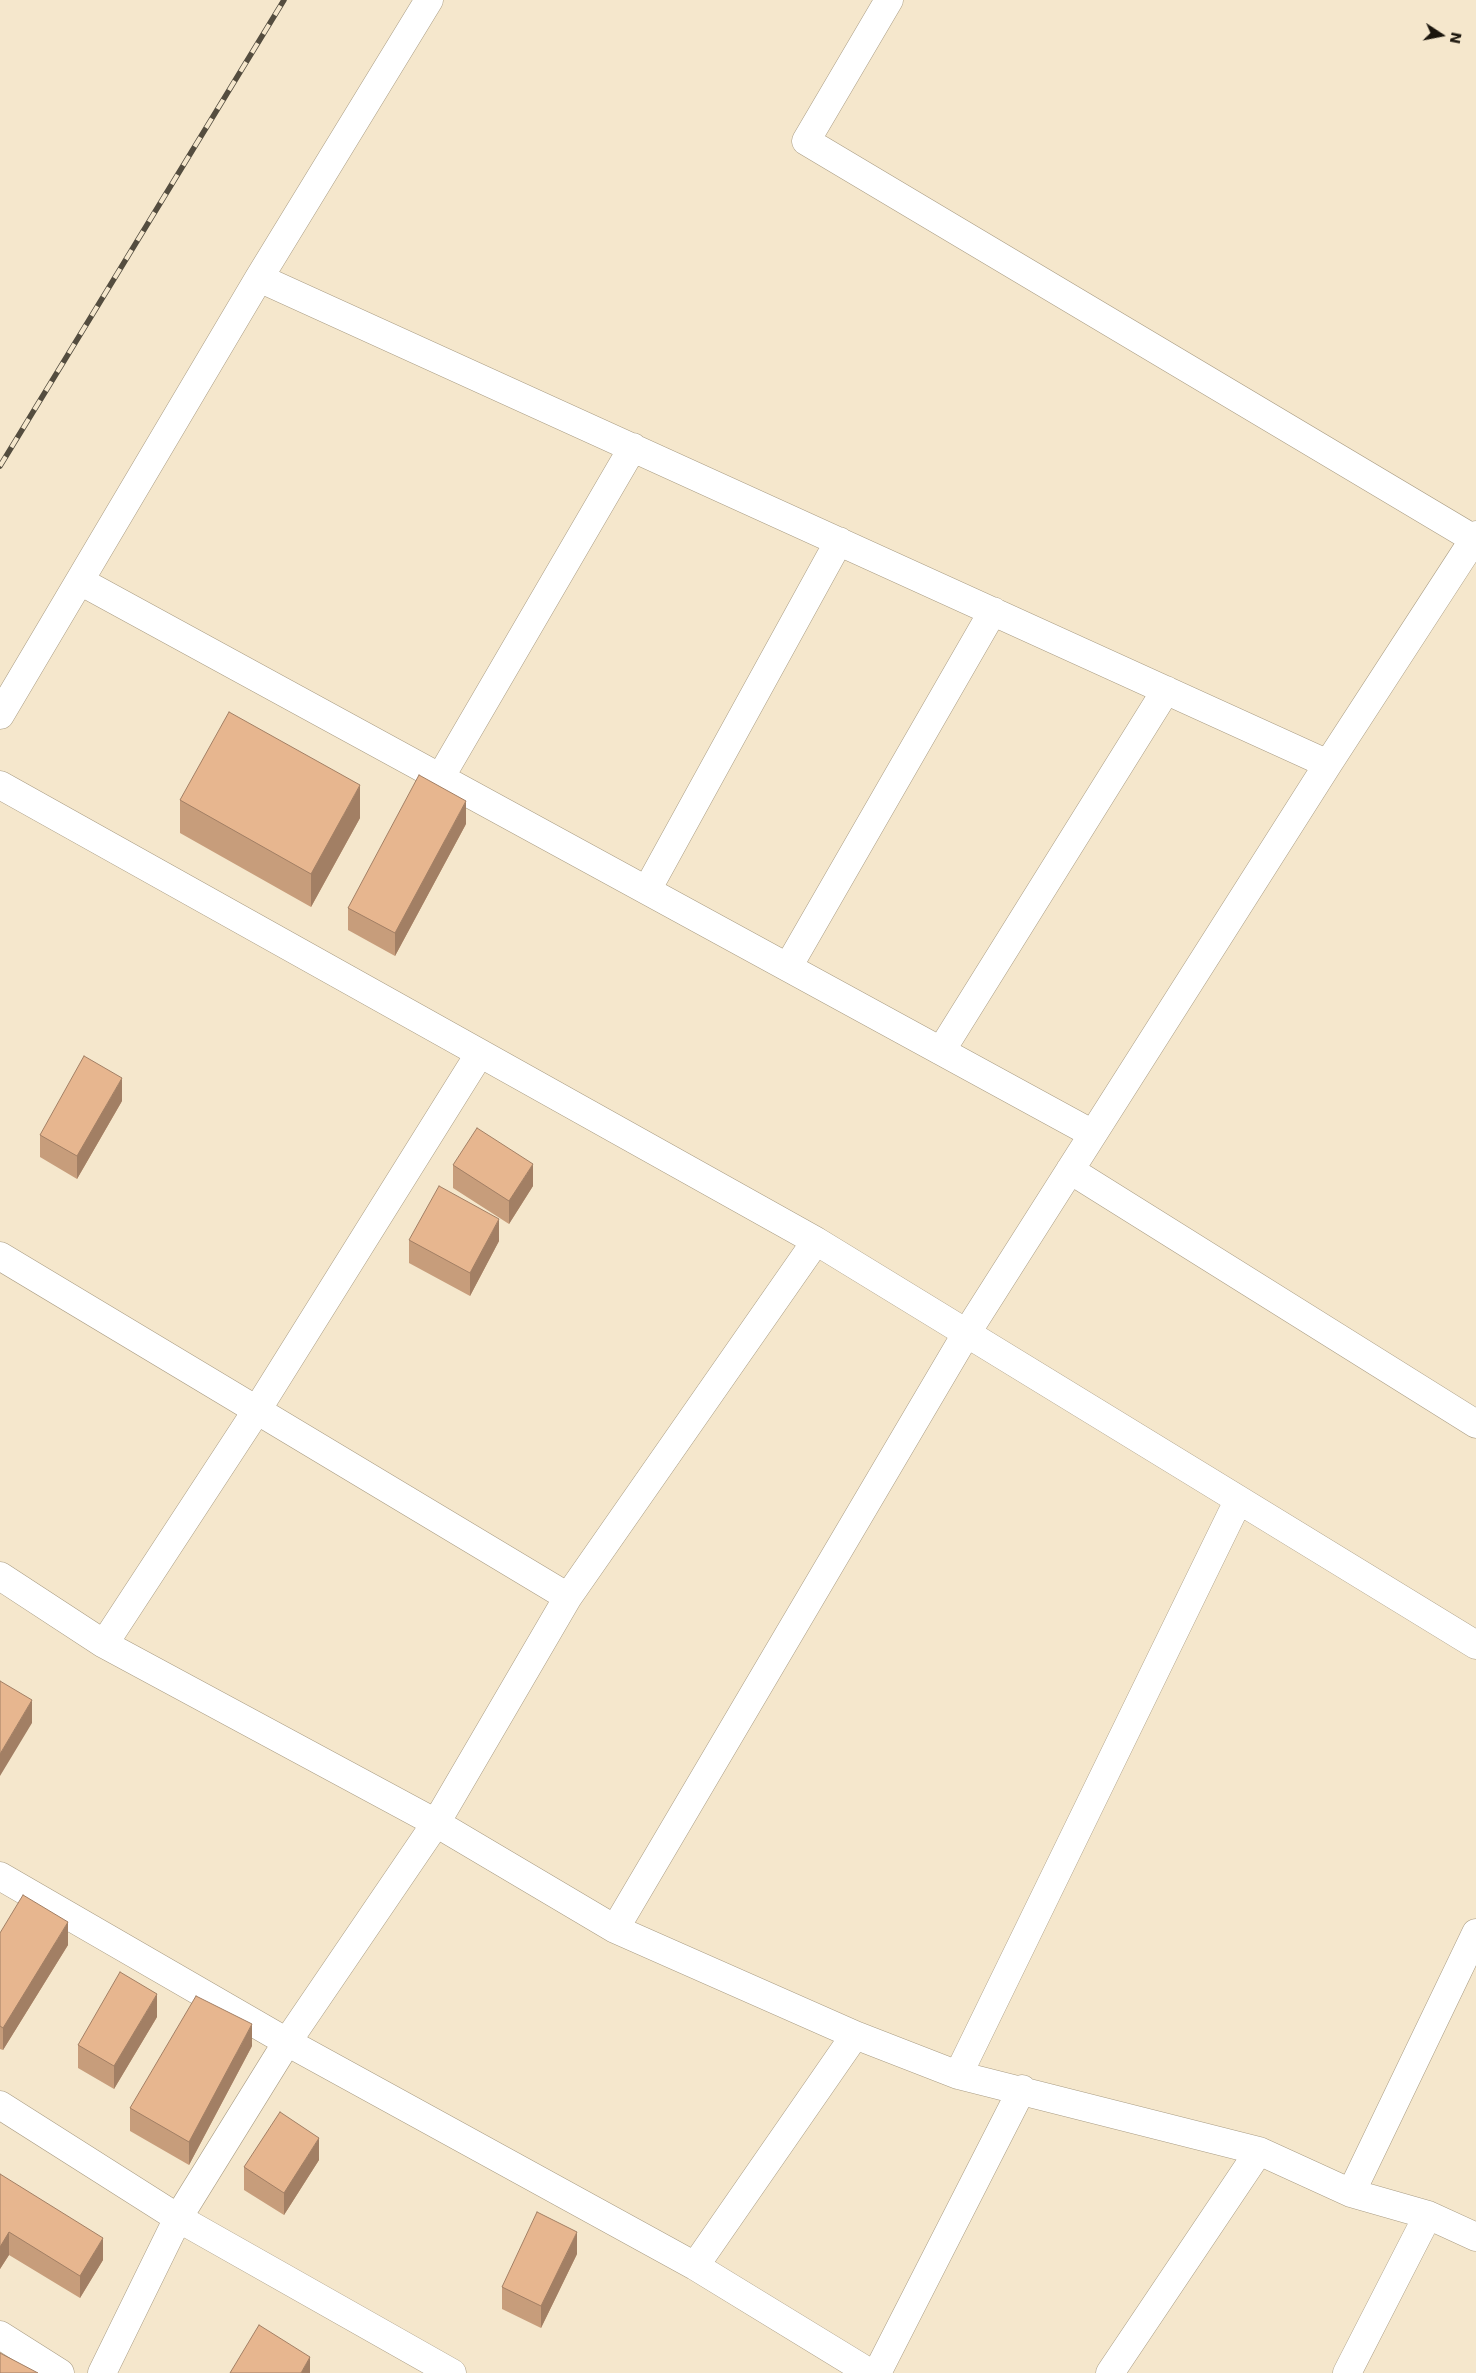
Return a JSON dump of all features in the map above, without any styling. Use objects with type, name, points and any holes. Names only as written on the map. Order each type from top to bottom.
[{"type":"street","points":[[0,716],[259,278],[429,0]]},
{"type":"street","points":[[615,1929],[966,1334],[1328,764],[1475,538],[806,140],[889,0]]},
{"type":"street","points":[[259,278],[1328,764]]},
{"type":"street","points":[[440,778],[633,448]]},
{"type":"street","points":[[647,890],[839,541]]},
{"type":"street","points":[[80,581],[1093,1134]]},
{"type":"street","points":[[788,967],[993,611]]},
{"type":"street","points":[[941,1051],[1166,690]]},
{"type":"street","points":[[0,784],[816,1241],[1476,1645]]},
{"type":"street","points":[[104,1644],[257,1410],[480,1053]]},
{"type":"street","points":[[1070,1170],[1476,1424]]},
{"type":"street","points":[[102,2373],[178,2218],[286,2042],[436,1824],[568,1597],[816,1241]]},
{"type":"street","points":[[0,1256],[568,1597]]},
{"type":"street","points":[[958,2075],[1238,1501]]},
{"type":"street","points":[[0,1576],[104,1644],[436,1824],[615,1929],[855,2034],[958,2075],[1022,2089],[1259,2151],[1351,2193],[1428,2215],[1476,2237]]},
{"type":"street","points":[[0,1876],[286,2042],[695,2266],[870,2373]]},
{"type":"street","points":[[1351,2193],[1476,1933]]},
{"type":"street","points":[[695,2266],[855,2034]]},
{"type":"street","points":[[877,2373],[1022,2089]]},
{"type":"street","points":[[0,2105],[178,2218],[452,2373]]},
{"type":"street","points":[[1110,2373],[1259,2151]]},
{"type":"street","points":[[1347,2373],[1428,2215]]},
{"type":"street","points":[[0,2335],[60,2373]]},
{"type":"building","points":[[229,712],[360,785],[311,874],[180,800]]},
{"type":"building","points":[[419,775],[466,801],[395,933],[348,908]]},
{"type":"building","points":[[84,1056],[122,1078],[77,1156],[40,1135]]},
{"type":"building","points":[[477,1128],[533,1164],[509,1201],[453,1165]]},
{"type":"building","points":[[439,1186],[499,1219],[470,1273],[409,1240]]},
{"type":"building","points":[[0,1681],[32,1700],[0,1754]]},
{"type":"building","points":[[23,1895],[68,1922],[3,2028],[0,2026],[0,1933]]},
{"type":"building","points":[[120,1972],[157,1994],[114,2066],[78,2045]]},
{"type":"building","points":[[196,1996],[252,2024],[189,2142],[130,2108]]},
{"type":"building","points":[[280,2112],[319,2138],[284,2193],[244,2167]]},
{"type":"building","points":[[0,2174],[103,2238],[80,2276],[9,2232],[0,2247]]},
{"type":"building","points":[[537,2212],[577,2232],[541,2306],[502,2287]]},
{"type":"building","points":[[259,2325],[310,2357],[301,2373],[230,2373]]},
{"type":"building","points":[[0,2353],[38,2373],[0,2373]]},
{"type":"railway","points":[[0,466],[284,0]]}]
